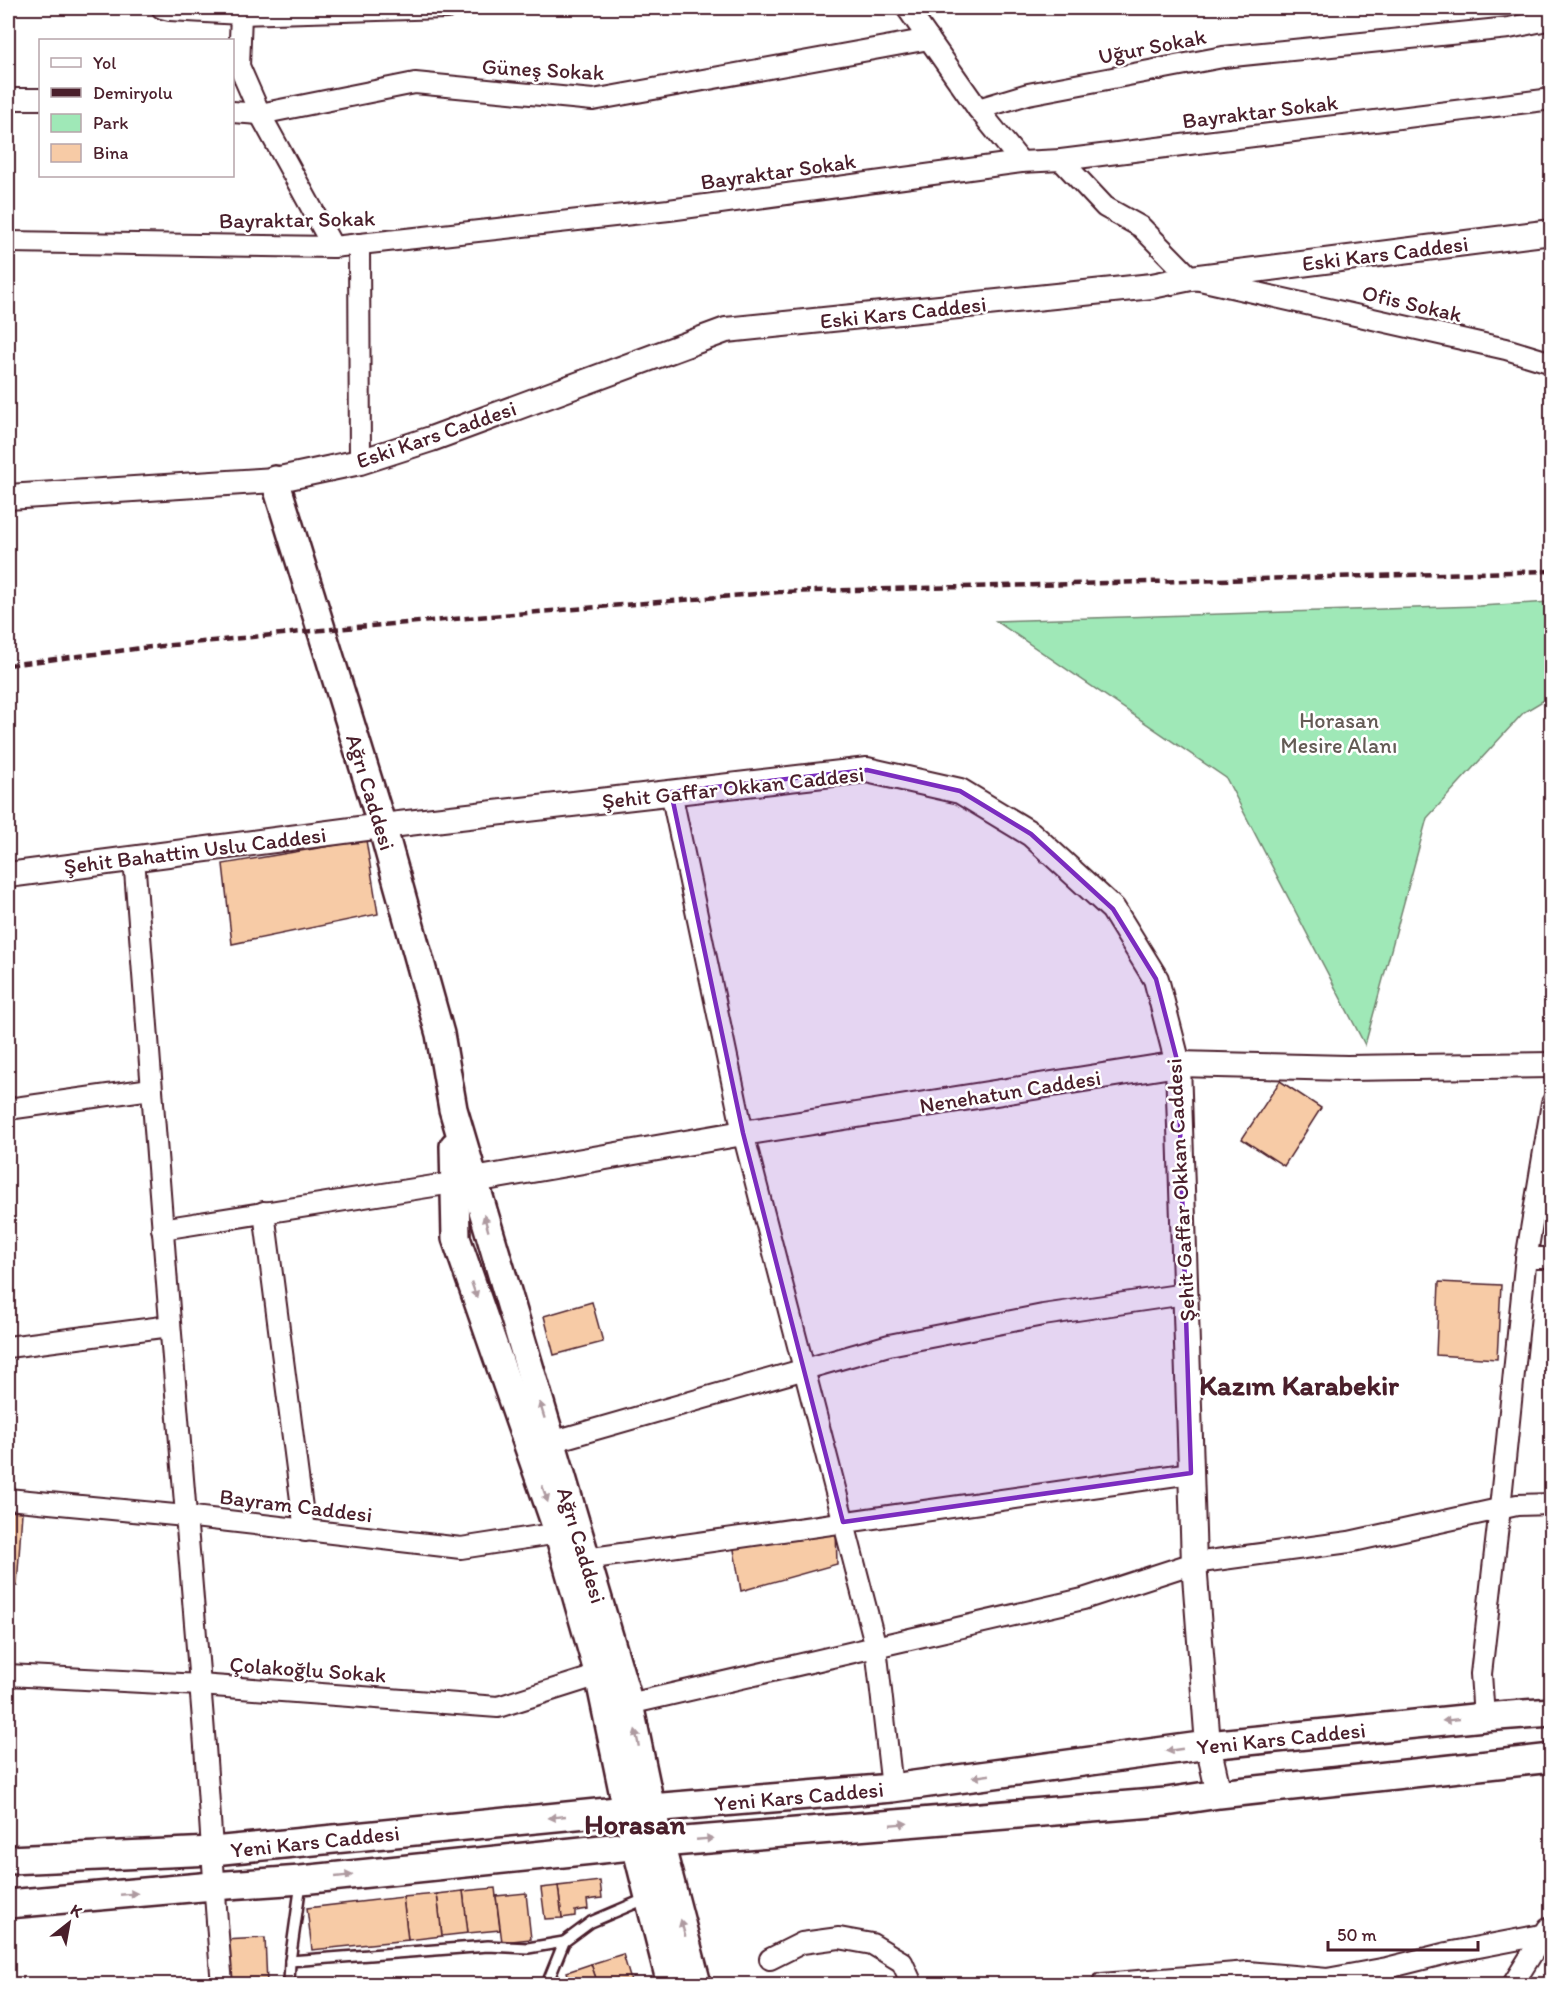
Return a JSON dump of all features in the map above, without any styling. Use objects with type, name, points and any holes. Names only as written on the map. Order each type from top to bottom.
[{"type":"main road","name":"Ağrı Caddesi","points":[[275,480],[382,826],[440,1034],[465,1181],[551,1442],[599,1675],[648,1844],[698,1984]]},
{"type":"main road","name":"Ağrı Caddesi","points":[[465,1181],[456,1238],[568,1532],[586,1559],[629,1704],[639,1810]]},
{"type":"main road","name":"Yeni Kars Caddesi","points":[[8,1860],[213,1851],[892,1788],[1208,1745],[1551,1712]]},
{"type":"main road","name":"Yeni Kars Caddesi","points":[[8,1904],[301,1880],[648,1844],[1166,1802],[1219,1794],[1551,1758]]},
{"type":"main road","name":"Ağrı Caddesi","points":[[648,1844],[648,1897],[671,1984]]},
{"type":"street","points":[[168,8],[241,15],[447,8]]},
{"type":"street","points":[[907,8],[978,109],[1021,162]]},
{"type":"street","points":[[241,15],[239,66],[260,114],[333,247]]},
{"type":"street","name":"Uğur Sokak","points":[[978,109],[1028,94],[1223,57],[1509,28],[1551,19]]},
{"type":"street","name":"Güneş Sokak","points":[[234,112],[260,114],[415,83],[593,100],[929,39]]},
{"type":"street","points":[[8,99],[39,99]]},
{"type":"street","name":"Bayraktar Sokak","points":[[8,242],[333,247],[669,210],[1021,162],[1061,160],[1551,99]]},
{"type":"street","points":[[1061,160],[1105,207],[1141,227],[1191,278]]},
{"type":"street","name":"Eski Kars Caddesi","points":[[8,497],[275,480],[360,462],[430,439],[726,330],[1152,286],[1191,278],[1551,232]]},
{"type":"street","points":[[359,244],[360,462]]},
{"type":"street","name":"Ofis Sokak","points":[[1191,278],[1506,349],[1551,363]]},
{"type":"street","name":"Şehit Gaffar Okkan Caddesi","points":[[382,826],[867,770],[960,791],[1031,834],[1113,909],[1156,979],[1178,1064],[1194,1563],[1208,1745],[1219,1794]]},
{"type":"street","points":[[671,792],[743,1133],[876,1647],[892,1788]]},
{"type":"street","name":"Şehit Bahattin Uslu Caddesi","points":[[8,874],[382,826]]},
{"type":"street","points":[[134,858],[222,1984]]},
{"type":"street","name":"Nenehatun Caddesi","points":[[465,1181],[743,1133],[1178,1064],[1347,1068],[1551,1065]]},
{"type":"street","points":[[8,1108],[151,1089]]},
{"type":"street","points":[[1484,1717],[1481,1674],[1526,1258],[1551,1103]]},
{"type":"street","points":[[162,1229],[465,1181]]},
{"type":"street","points":[[264,1212],[305,1531]]},
{"type":"street","points":[[1526,1258],[1551,1258]]},
{"type":"street","points":[[551,1442],[888,1345],[1043,1315],[1185,1294]]},
{"type":"street","points":[[8,1347],[170,1326]]},
{"type":"street","points":[[586,1559],[1191,1473]]},
{"type":"street","name":"Bayram Caddesi","points":[[8,1499],[185,1516],[461,1548],[568,1532]]},
{"type":"street","points":[[629,1704],[1083,1599],[1194,1563],[1349,1542],[1517,1505],[1551,1504]]},
{"type":"street","name":"Çolakoğlu Sokak","points":[[8,1675],[200,1685],[498,1707],[599,1675]]},
{"type":"street","points":[[1102,1984],[1145,1983],[1248,1972],[1313,1981],[1387,1968],[1549,1930]]},
{"type":"street","points":[[1513,1984],[1549,1930]]},
{"type":"street","points":[[770,1959],[802,1943],[839,1938],[872,1944],[902,1962],[912,1984]]},
{"type":"lane","points":[[290,1984],[290,1961],[301,1880]]},
{"type":"lane","points":[[290,1961],[488,1946],[528,1948],[564,1942],[591,1922],[648,1897]]},
{"type":"lane","points":[[548,1984],[564,1942]]},
{"type":"highlighted area","points":[[867,770],[960,791],[1031,834],[1113,909],[1156,979],[1178,1064],[1191,1473],[843,1522],[743,1133],[671,792]]},
{"type":"green space","name":"Horasan Mesire Alanı","points":[[1551,602],[1551,696],[1524,712],[1427,818],[1365,1045],[1226,778],[996,621],[1479,606]]},
{"type":"building","points":[[366,840],[378,914],[232,944],[223,864]]},
{"type":"building","points":[[1280,1081],[1321,1108],[1284,1166],[1242,1139]]},
{"type":"building","points":[[1439,1282],[1501,1285],[1497,1359],[1436,1355]]},
{"type":"building","points":[[592,1302],[603,1342],[554,1355],[544,1316]]},
{"type":"building","points":[[8,1511],[22,1512],[17,1586],[8,1586]]},
{"type":"building","points":[[836,1530],[837,1564],[741,1591],[733,1544]]},
{"type":"building","points":[[600,1881],[602,1898],[587,1900],[588,1909],[575,1911],[575,1916],[562,1918],[558,1886]]},
{"type":"building","points":[[558,1886],[562,1918],[545,1919],[541,1888]]},
{"type":"building","points":[[495,1888],[500,1930],[468,1933],[463,1891]]},
{"type":"building","points":[[463,1891],[468,1933],[442,1936],[437,1894]]},
{"type":"building","points":[[526,1893],[531,1939],[502,1942],[496,1896]]},
{"type":"building","points":[[437,1894],[442,1936],[408,1940],[403,1897]]},
{"type":"building","points":[[403,1897],[408,1940],[312,1950],[307,1908]]},
{"type":"building","points":[[265,1938],[267,1984],[230,1984],[224,1940]]},
{"type":"building","points":[[623,1954],[632,1984],[598,1984],[591,1964]]},
{"type":"building","points":[[591,1964],[598,1984],[571,1984],[567,1972]]},
{"type":"railway","points":[[8,665],[142,648],[322,630],[779,592],[1552,571]]},
{"type":"district","name":"Kazım Karabekir","points":[[1299,1385]]},
{"type":"district","name":"Horasan","points":[[635,1824]]}]
